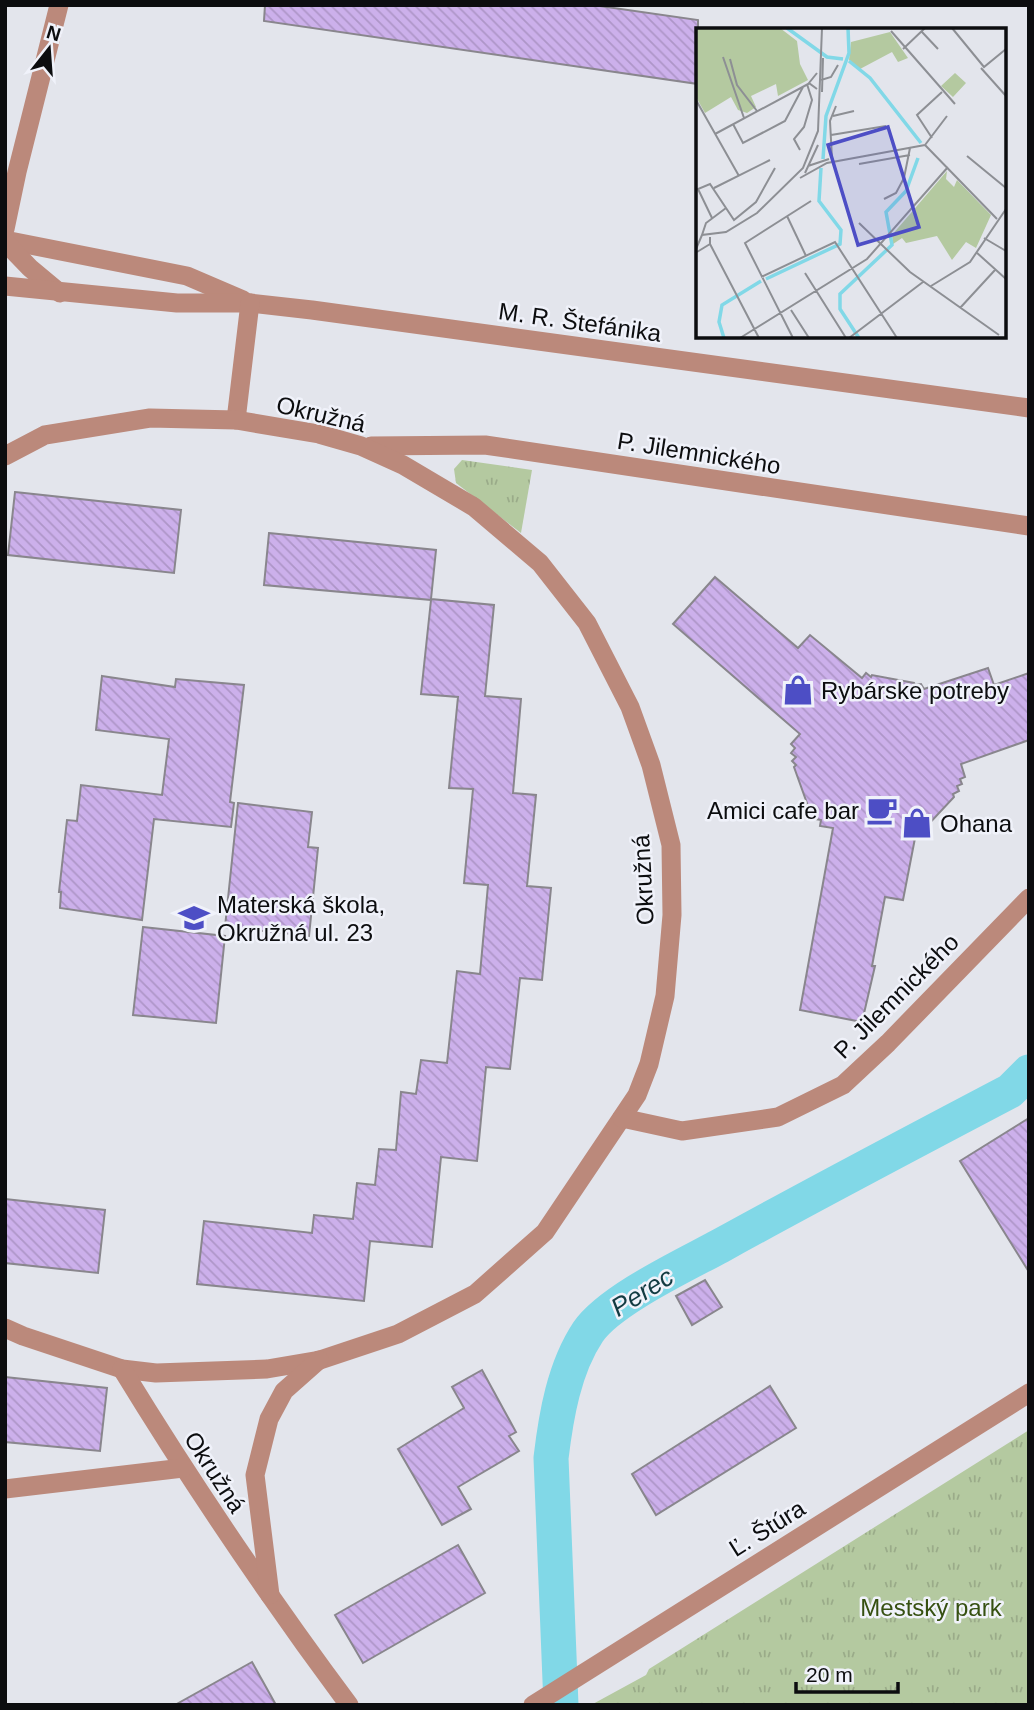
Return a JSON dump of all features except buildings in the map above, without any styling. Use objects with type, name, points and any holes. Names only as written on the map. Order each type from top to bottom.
[{"type":"street","points":[[5,229],[59,5]]},
{"type":"street","name":"M. R. Štefánika","points":[[5,241],[30,268],[61,293]]},
{"type":"street","name":"M. R. Štefánika","points":[[5,241],[187,276],[250,303]]},
{"type":"street","name":"M. R. Štefánika","points":[[5,286],[177,303],[250,303],[1029,408]]},
{"type":"street","points":[[236,420],[250,303]]},
{"type":"street","name":"Okružná","points":[[5,456],[46,435],[150,418],[236,420],[319,434],[361,446],[403,465],[474,507],[540,563],[587,623],[630,707],[651,765],[671,845],[672,915],[665,996],[649,1064],[637,1096],[545,1232],[475,1294],[398,1334],[320,1360],[267,1369],[211,1373],[156,1373],[122,1369],[5,1328]]},
{"type":"street","name":"P. Jilemnického","points":[[361,446],[485,445],[1029,526]]},
{"type":"street","name":"P. Jilemnického","points":[[622,1118],[682,1130],[778,1117],[843,1085],[888,1043],[1029,898]]},
{"type":"street","name":"Okružná","points":[[271,1599],[255,1475],[269,1419],[284,1391],[320,1360]]},
{"type":"street","name":"Okružná","points":[[122,1369],[183,1468],[271,1599],[349,1705]]},
{"type":"street","name":"Ľ. Štúra","points":[[541,1700],[1029,1394]]},
{"type":"street","points":[[5,1489],[183,1468]]},
{"type":"green space","points":[[462,460],[532,470],[521,533],[456,483],[454,469]]},
{"type":"green space","name":"Mestský park","points":[[1029,1430],[1029,1705],[591,1705],[646,1675],[649,1669]]},
{"type":"waterway","name":"Perec","points":[[561,1705],[551,1458],[567,1377],[588,1332],[613,1308],[649,1284],[1010,1091],[1029,1072]]},
{"type":"place","name":"Rybárske potreby","points":[[798,690]]},
{"type":"place","name":"Amici cafe bar","points":[[882,810]]},
{"type":"place","name":"Ohana","points":[[917,823]]},
{"type":"place","name":"Materská škola, Okružná ul. 23","points":[[194,918]]}]
